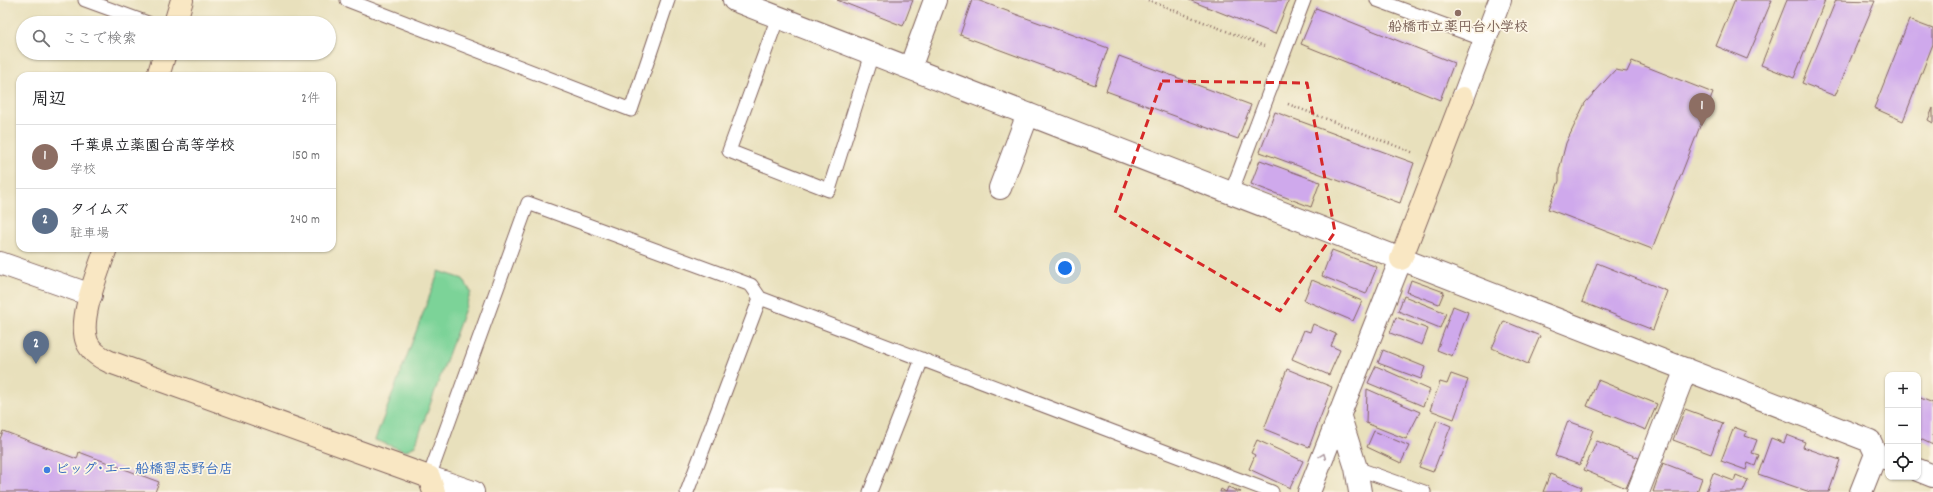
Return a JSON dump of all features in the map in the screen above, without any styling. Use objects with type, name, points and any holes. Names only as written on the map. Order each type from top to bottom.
[{"type":"street","points":[[177,16],[182,0]]},
{"type":"street","points":[[734,0],[1870,441],[1882,456],[1861,492]]},
{"type":"street","points":[[910,68],[936,0]]},
{"type":"street","points":[[1309,492],[1401,259],[1500,0]]},
{"type":"street","points":[[159,72],[163,60]]},
{"type":"street","points":[[1000,188],[1028,114]]},
{"type":"street","points":[[105,252],[84,322],[87,342],[96,355],[110,362],[431,484],[473,492]]},
{"type":"street","points":[[1,268],[91,295]]},
{"type":"street","points":[[1638,492],[1686,369]]},
{"type":"street","points":[[1339,414],[1356,468],[1360,492]]},
{"type":"street","points":[[1921,471],[1933,476]]},
{"type":"lane","points":[[85,0],[129,16]]},
{"type":"lane","points":[[348,0],[631,110],[668,0]]},
{"type":"lane","points":[[1230,193],[1304,0]]},
{"type":"lane","points":[[1377,0],[1485,40]]},
{"type":"lane","points":[[778,17],[729,151],[829,190],[872,54]]},
{"type":"lane","points":[[431,484],[528,203],[751,285],[760,298],[1272,492]]},
{"type":"lane","points":[[687,492],[760,298]]},
{"type":"lane","points":[[870,492],[922,359]]},
{"type":"lane","points":[[1356,468],[1424,492]]},
{"type":"path","points":[[1148,0],[1284,54]]},
{"type":"path","points":[[1267,96],[1438,163]]},
{"type":"highlighted area","points":[[1162,81],[1307,83],[1335,232],[1280,311],[1115,213]]},
{"type":"green space","points":[[439,271],[463,279],[471,292],[415,446],[405,451],[375,440]]},
{"type":"building","points":[[837,0],[913,0],[903,26]]},
{"type":"building","points":[[972,0],[977,0],[1108,48],[1095,85],[960,35]]},
{"type":"building","points":[[1189,0],[1289,0],[1275,34]]},
{"type":"building","points":[[1735,0],[1772,0],[1747,59],[1716,46]]},
{"type":"building","points":[[1787,0],[1825,0],[1794,78],[1761,65]]},
{"type":"building","points":[[1836,0],[1875,1],[1835,96],[1802,83]]},
{"type":"building","points":[[1316,8],[1454,63],[1440,100],[1301,44]]},
{"type":"building","points":[[1909,20],[1933,29],[1933,44],[1903,121],[1874,108]]},
{"type":"building","points":[[1119,56],[1251,105],[1238,139],[1106,91]]},
{"type":"building","points":[[1632,61],[1713,93],[1652,249],[1548,209],[1559,181],[1559,170],[1566,143],[1585,103],[1615,70],[1627,72]]},
{"type":"building","points":[[1933,108],[1933,123],[1928,120]]},
{"type":"building","points":[[1275,112],[1414,163],[1400,203],[1260,152]]},
{"type":"building","points":[[1260,160],[1320,182],[1311,207],[1251,184]]},
{"type":"building","points":[[1332,250],[1377,267],[1366,294],[1322,276]]},
{"type":"building","points":[[1597,263],[1667,291],[1653,330],[1582,302]]},
{"type":"building","points":[[1312,280],[1362,301],[1353,321],[1304,300]]},
{"type":"building","points":[[1411,280],[1444,292],[1439,304],[1407,292]]},
{"type":"building","points":[[1404,296],[1446,313],[1440,328],[1398,311]]},
{"type":"building","points":[[1453,306],[1468,312],[1452,356],[1437,350]]},
{"type":"building","points":[[1396,317],[1428,329],[1422,345],[1390,333]]},
{"type":"building","points":[[1504,321],[1540,336],[1528,364],[1492,348]]},
{"type":"building","points":[[1313,324],[1336,334],[1331,346],[1340,350],[1329,375],[1292,359],[1304,330],[1310,332]]},
{"type":"building","points":[[1383,350],[1425,367],[1421,379],[1378,363]]},
{"type":"building","points":[[1376,366],[1430,390],[1423,406],[1368,383]]},
{"type":"building","points":[[1287,369],[1332,387],[1309,447],[1264,429]]},
{"type":"building","points":[[1451,374],[1468,380],[1454,419],[1430,410],[1440,382],[1447,384]]},
{"type":"building","points":[[1598,380],[1657,404],[1646,430],[1587,406]]},
{"type":"building","points":[[1367,389],[1420,412],[1406,439],[1366,423]]},
{"type":"building","points":[[1921,398],[1933,403],[1933,445],[1921,439]]},
{"type":"building","points":[[1685,409],[1723,423],[1711,454],[1673,440]]},
{"type":"building","points":[[1437,420],[1451,426],[1433,472],[1419,467]]},
{"type":"building","points":[[1568,421],[1593,430],[1580,465],[1555,456]]},
{"type":"building","points":[[1734,427],[1747,432],[1745,436],[1757,440],[1752,453],[1759,455],[1755,466],[1748,463],[1746,470],[1721,461]]},
{"type":"building","points":[[3,431],[77,459],[79,452],[159,482],[155,492],[0,492],[0,439]]},
{"type":"building","points":[[1374,431],[1409,446],[1401,463],[1367,447]]},
{"type":"building","points":[[1787,435],[1805,442],[1803,447],[1840,460],[1829,492],[1810,492],[1758,474],[1771,438],[1784,443]]},
{"type":"building","points":[[1257,440],[1303,461],[1290,488],[1249,469],[1255,455],[1251,453]]},
{"type":"building","points":[[1597,441],[1639,458],[1626,488],[1584,470]]},
{"type":"building","points":[[1663,463],[1702,478],[1697,492],[1653,492]]},
{"type":"building","points":[[1713,473],[1734,481],[1736,475],[1748,480],[1743,492],[1706,492]]},
{"type":"building","points":[[1550,474],[1582,487],[1580,492],[1543,492]]},
{"type":"building","points":[[1228,487],[1241,492],[1226,492]]},
{"type":"place","name":"船橋市立薬円台小学校","points":[[1458,13]]},
{"type":"place","name":"千葉県立薬園台高等学校","points":[[1702,126]]},
{"type":"place","name":"タイムズ","points":[[36,364]]},
{"type":"place","name":"ビッグ･エー 船橋習志野台店","points":[[47,470]]}]
